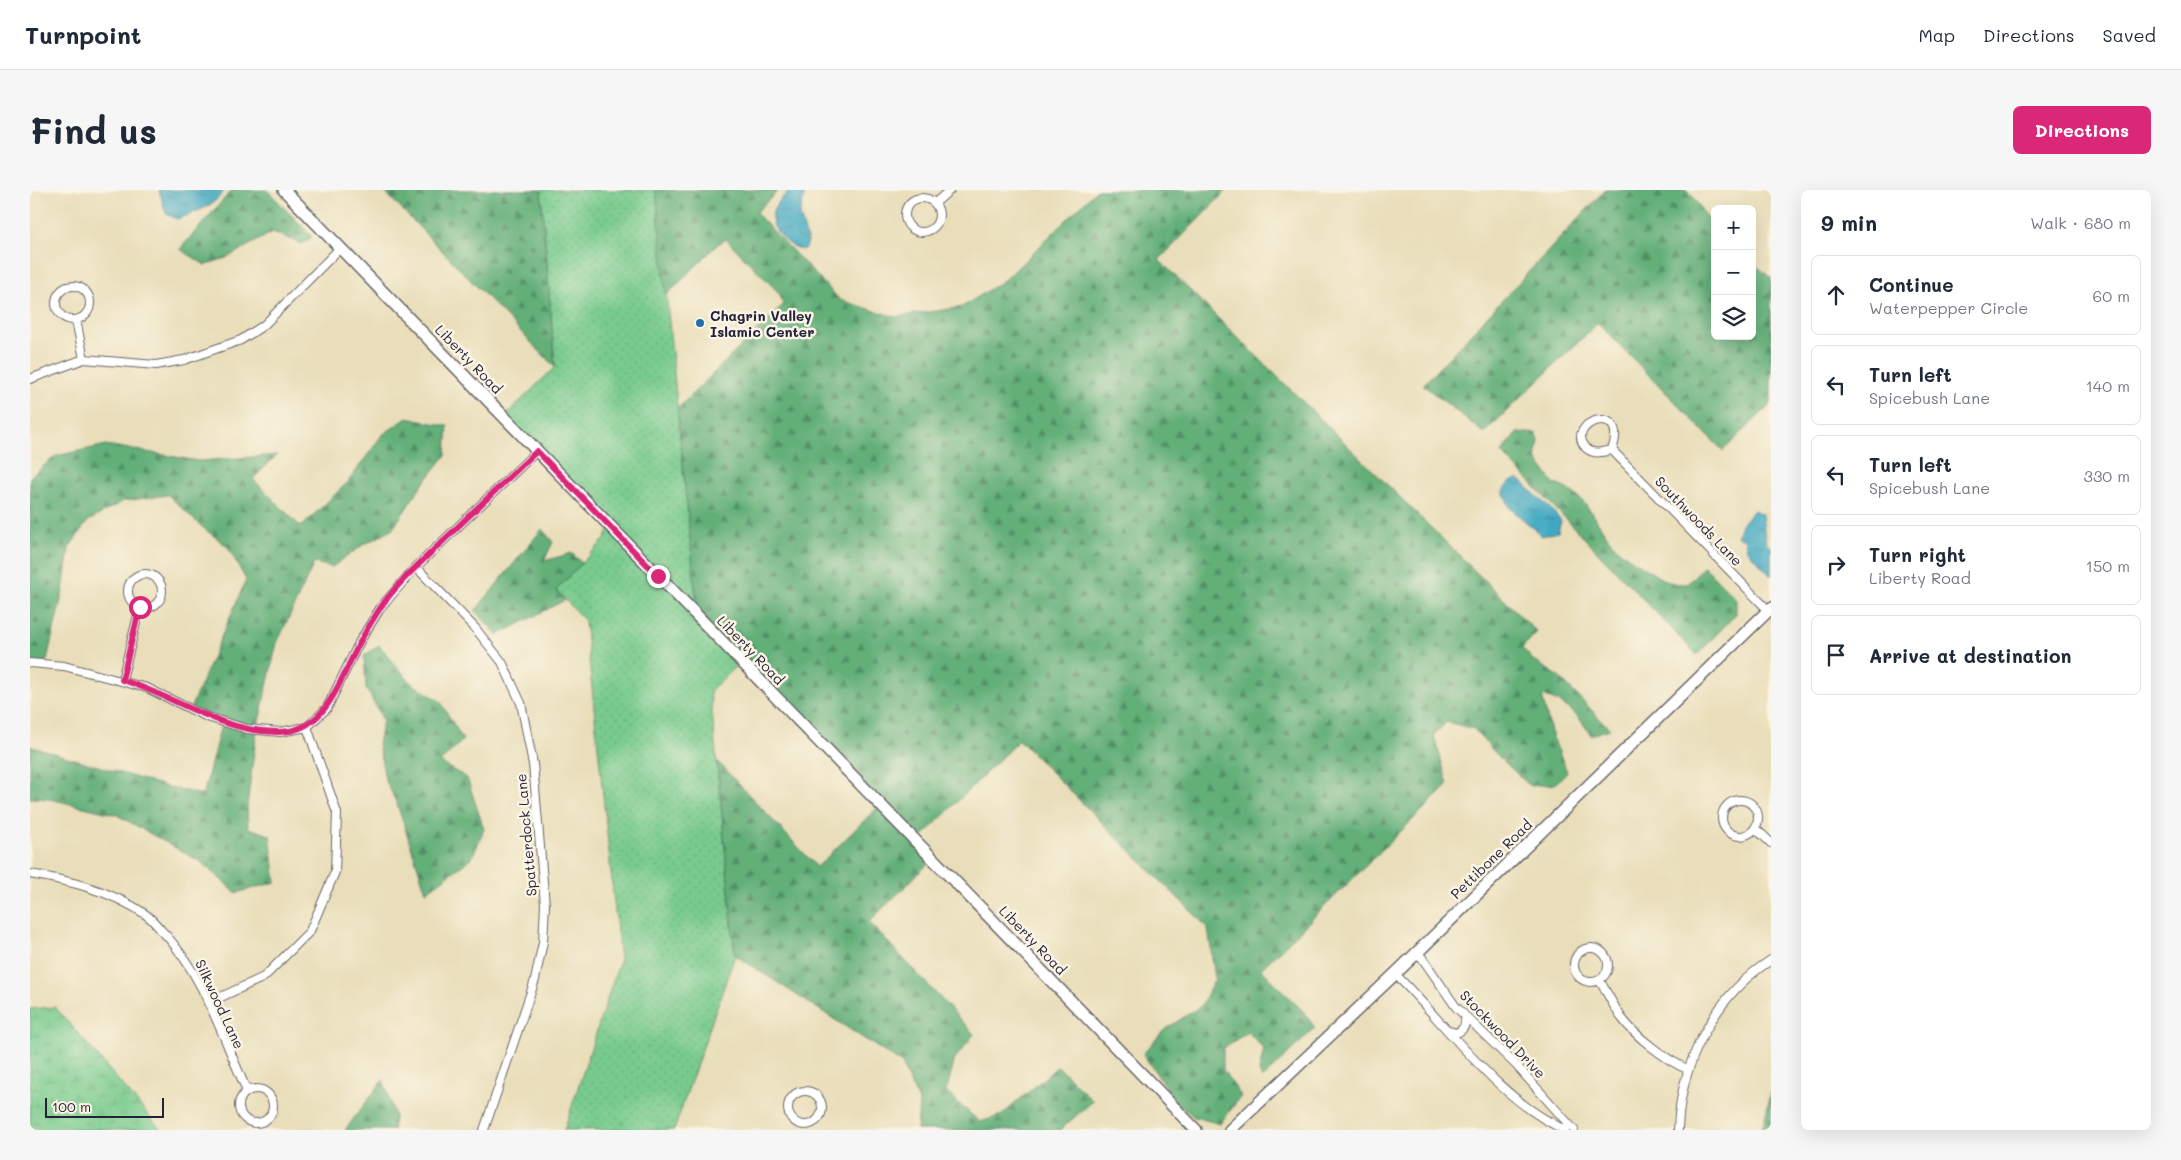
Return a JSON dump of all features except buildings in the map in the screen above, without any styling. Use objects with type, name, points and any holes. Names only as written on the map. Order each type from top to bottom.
[{"type":"street","name":"Liberty Road","points":[[284,190],[1196,1130]]},
{"type":"street","points":[[935,203],[950,190]]},
{"type":"street","points":[[923,197],[935,203],[940,212],[940,219],[935,227],[927,232],[916,231],[909,226],[905,213],[908,205],[914,200],[923,197]]},
{"type":"street","points":[[30,379],[84,359],[156,365],[184,360],[241,340],[264,325],[340,248]]},
{"type":"street","points":[[72,285],[82,287],[91,301],[86,315],[76,320],[67,319],[60,314],[56,301],[59,293],[64,288],[72,285]]},
{"type":"street","points":[[76,320],[84,359]]},
{"type":"street","points":[[1602,420],[1612,424],[1616,432],[1612,450],[1599,454],[1587,449],[1582,441],[1583,433],[1588,423],[1602,420]]},
{"type":"street","name":"Southwoods Lane","points":[[1612,450],[1770,609]]},
{"type":"street","points":[[30,663],[64,666],[122,680],[147,688],[207,717],[247,728],[280,732],[307,726],[327,708],[360,641],[381,607],[416,567],[537,451]]},
{"type":"street","name":"Spatterdock Lane","points":[[416,567],[475,628],[502,662],[521,702],[533,764],[545,905],[543,942],[535,980],[484,1130]]},
{"type":"street","points":[[145,573],[154,575],[163,589],[163,595],[158,603],[150,608],[140,607],[129,597],[128,587],[137,576],[145,573]]},
{"type":"street","points":[[122,680],[140,607]]},
{"type":"street","name":"Pettibone Road","points":[[1230,1130],[1418,952],[1770,609]]},
{"type":"street","points":[[208,1003],[264,978],[310,931],[335,872],[337,813],[307,726]]},
{"type":"street","points":[[1738,800],[1749,802],[1754,806],[1758,817],[1756,828],[1746,835],[1740,836],[1729,832],[1725,828],[1722,817],[1727,806],[1738,800]]},
{"type":"street","points":[[1756,828],[1771,843]]},
{"type":"street","name":"Silkwood Lane","points":[[30,874],[62,879],[94,888],[146,914],[176,945],[196,975],[247,1091]]},
{"type":"street","points":[[1594,948],[1606,957],[1608,968],[1599,980],[1587,982],[1582,980],[1574,971],[1575,959],[1583,950],[1594,948]]},
{"type":"street","name":"Stockwood Drive","points":[[1418,952],[1456,1007],[1516,1065],[1574,1130]]},
{"type":"street","points":[[1678,1130],[1687,1069],[1714,1014],[1759,968],[1771,960]]},
{"type":"street","points":[[1395,974],[1494,1079],[1546,1121],[1566,1130]]},
{"type":"street","points":[[1599,980],[1622,1018],[1637,1034],[1671,1061],[1687,1069]]},
{"type":"street","points":[[1449,1030],[1456,1032],[1462,1030],[1465,1026],[1465,1016]]},
{"type":"street","points":[[256,1089],[269,1094],[273,1110],[268,1118],[260,1123],[250,1123],[242,1117],[238,1102],[247,1091],[256,1089]]},
{"type":"street","points":[[805,1090],[818,1096],[822,1105],[822,1112],[818,1120],[803,1127],[791,1118],[788,1106],[790,1098],[796,1092],[805,1090]]},
{"type":"green space","points":[[232,190],[267,190],[312,237],[302,244],[273,232],[226,258],[205,265],[180,249]]},
{"type":"green space","points":[[383,190],[541,190],[555,367]]},
{"type":"green space","points":[[541,190],[656,190],[698,617],[741,661],[710,691],[735,955],[674,1130],[564,1130],[620,960],[585,621],[556,590],[605,539],[611,527],[504,417],[555,367]]},
{"type":"green space","points":[[656,190],[779,190],[756,213],[840,300],[895,317],[962,307],[1007,278],[1097,190],[1227,190],[1159,260],[1537,632],[1522,648],[1534,661],[1558,676],[1610,729],[1591,735],[1571,710],[1558,702],[1542,696],[1551,732],[1567,772],[1555,784],[1530,786],[1497,755],[1474,729],[1447,722],[1434,735],[1448,785],[1261,969],[1303,1011],[1315,1028],[1262,1079],[1259,1071],[1264,1049],[1248,1032],[1223,1048],[1223,1070],[1241,1096],[1220,1124],[1194,1117],[1177,1104],[1143,1054],[1164,1030],[1201,1006],[1215,979],[1208,928],[1019,740],[917,842],[933,859],[869,922],[974,1034],[955,1059],[946,1092],[980,1122],[1002,1115],[1058,1066],[1093,1101],[1060,1130],[917,1130],[919,1101],[905,1073],[903,1064],[735,955],[717,761],[817,867],[880,805],[698,617],[677,409],[783,305],[779,293],[726,239],[718,244],[666,296]]},
{"type":"green space","points":[[1605,190],[1688,190],[1711,223],[1711,340],[1756,340],[1756,265],[1771,278],[1771,404],[1723,451],[1598,323],[1484,433],[1423,385]]},
{"type":"green space","points":[[407,418],[448,426],[446,455],[419,489],[392,530],[363,545],[332,567],[314,563],[277,643],[257,730],[247,806],[248,828],[270,835],[276,882],[236,893],[201,862],[117,815],[50,799],[30,798],[30,746],[168,787],[203,795],[222,721],[190,709],[246,580],[228,547],[201,526],[168,495],[123,501],[87,522],[69,548],[63,591],[46,664],[30,663],[30,477],[56,456],[106,445],[199,461],[277,455],[253,479],[301,527],[348,482],[382,435]]},
{"type":"green space","points":[[1517,433],[1536,433],[1539,441],[1536,458],[1554,484],[1577,496],[1585,504],[1605,533],[1623,554],[1666,581],[1676,583],[1687,584],[1704,566],[1736,599],[1736,614],[1697,655],[1502,453]]},
{"type":"green space","points":[[542,529],[553,542],[544,561],[572,553],[582,563],[556,590],[565,600],[498,635],[475,611]]},
{"type":"green space","points":[[379,645],[411,683],[440,701],[463,740],[440,762],[467,778],[484,829],[472,858],[426,892],[397,804],[385,779],[378,744],[383,720],[366,688],[364,656]]},
{"type":"green space","points":[[55,1007],[161,1130],[30,1130],[30,1009]]},
{"type":"green space","points":[[383,1080],[395,1116],[393,1130],[345,1130]]},
{"type":"green space","points":[[1771,1093],[1771,1130],[1762,1130]]},
{"type":"water","points":[[159,190],[224,190],[210,204],[177,219],[166,214]]},
{"type":"water","points":[[790,190],[805,190],[800,215],[808,242],[806,248],[802,250],[786,242],[773,224],[772,218],[775,207]]},
{"type":"water","points":[[1519,479],[1561,521],[1558,532],[1542,536],[1510,508],[1503,491],[1510,481]]},
{"type":"water","points":[[1754,510],[1762,514],[1766,543],[1771,547],[1771,576],[1747,550],[1745,539],[1737,537],[1741,524]]},
{"type":"place","name":"Chagrin Valley Islamic Center","points":[[700,323]]},
{"type":"route","points":[[140,607],[122,680],[147,688],[207,717],[247,728],[280,732],[307,726],[327,708],[360,641],[381,607],[416,567],[537,451],[658,576]]}]
